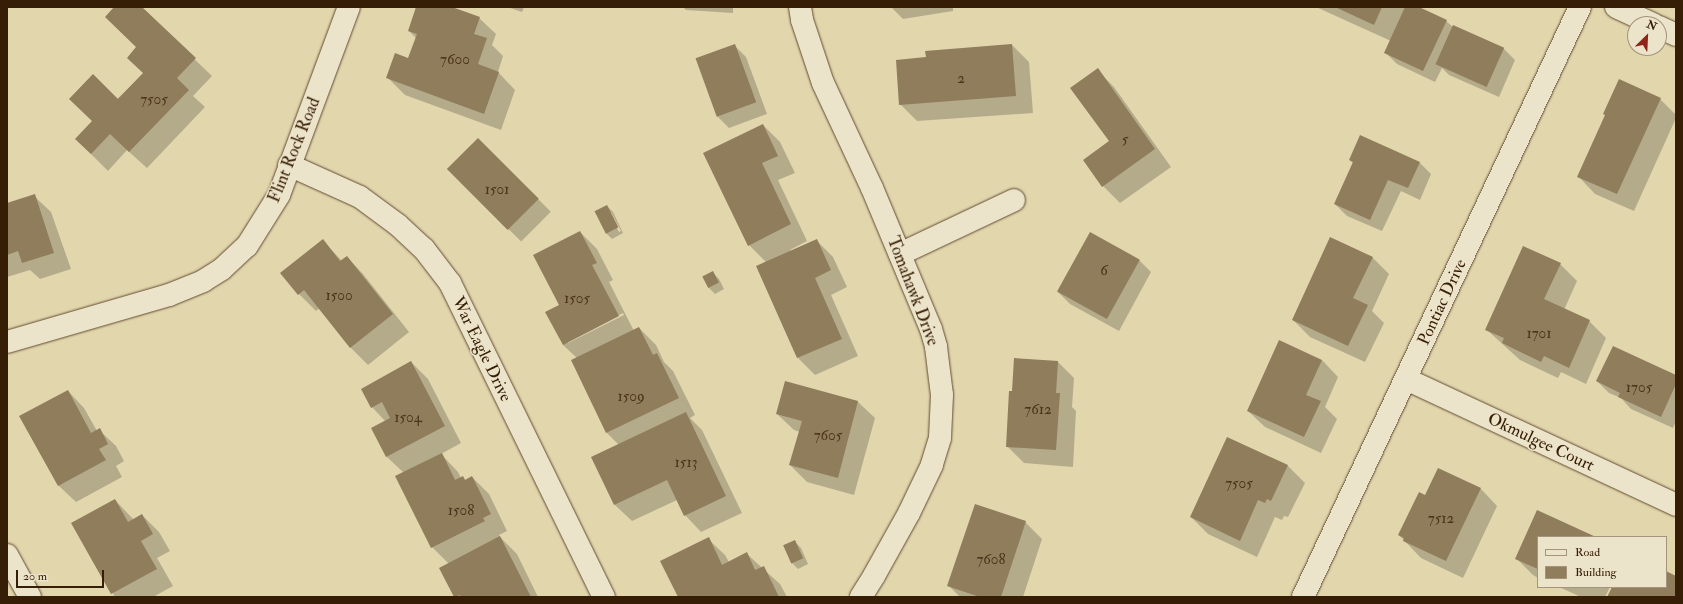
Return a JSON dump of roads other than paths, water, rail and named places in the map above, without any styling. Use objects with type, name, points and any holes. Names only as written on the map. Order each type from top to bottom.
[{"type":"street","name":"Flint Rock Road","points":[[7,342],[169,295],[203,281],[222,269],[247,246],[278,194],[349,7]]},
{"type":"street","name":"Tomahawk Drive","points":[[800,7],[802,20],[823,82],[932,329],[936,347],[942,395],[940,438],[932,465],[909,513],[861,597]]},
{"type":"street","name":"Pontiac Drive","points":[[1303,597],[1580,7]]},
{"type":"street","points":[[1616,7],[1636,16]]},
{"type":"street","name":"War Eagle Drive","points":[[289,166],[360,197],[398,225],[424,249],[450,283],[604,597]]},
{"type":"street","points":[[900,254],[1014,200]]},
{"type":"street","name":"Okmulgee Court","points":[[1406,378],[1676,505]]},
{"type":"street","points":[[7,556],[30,597]]}]
